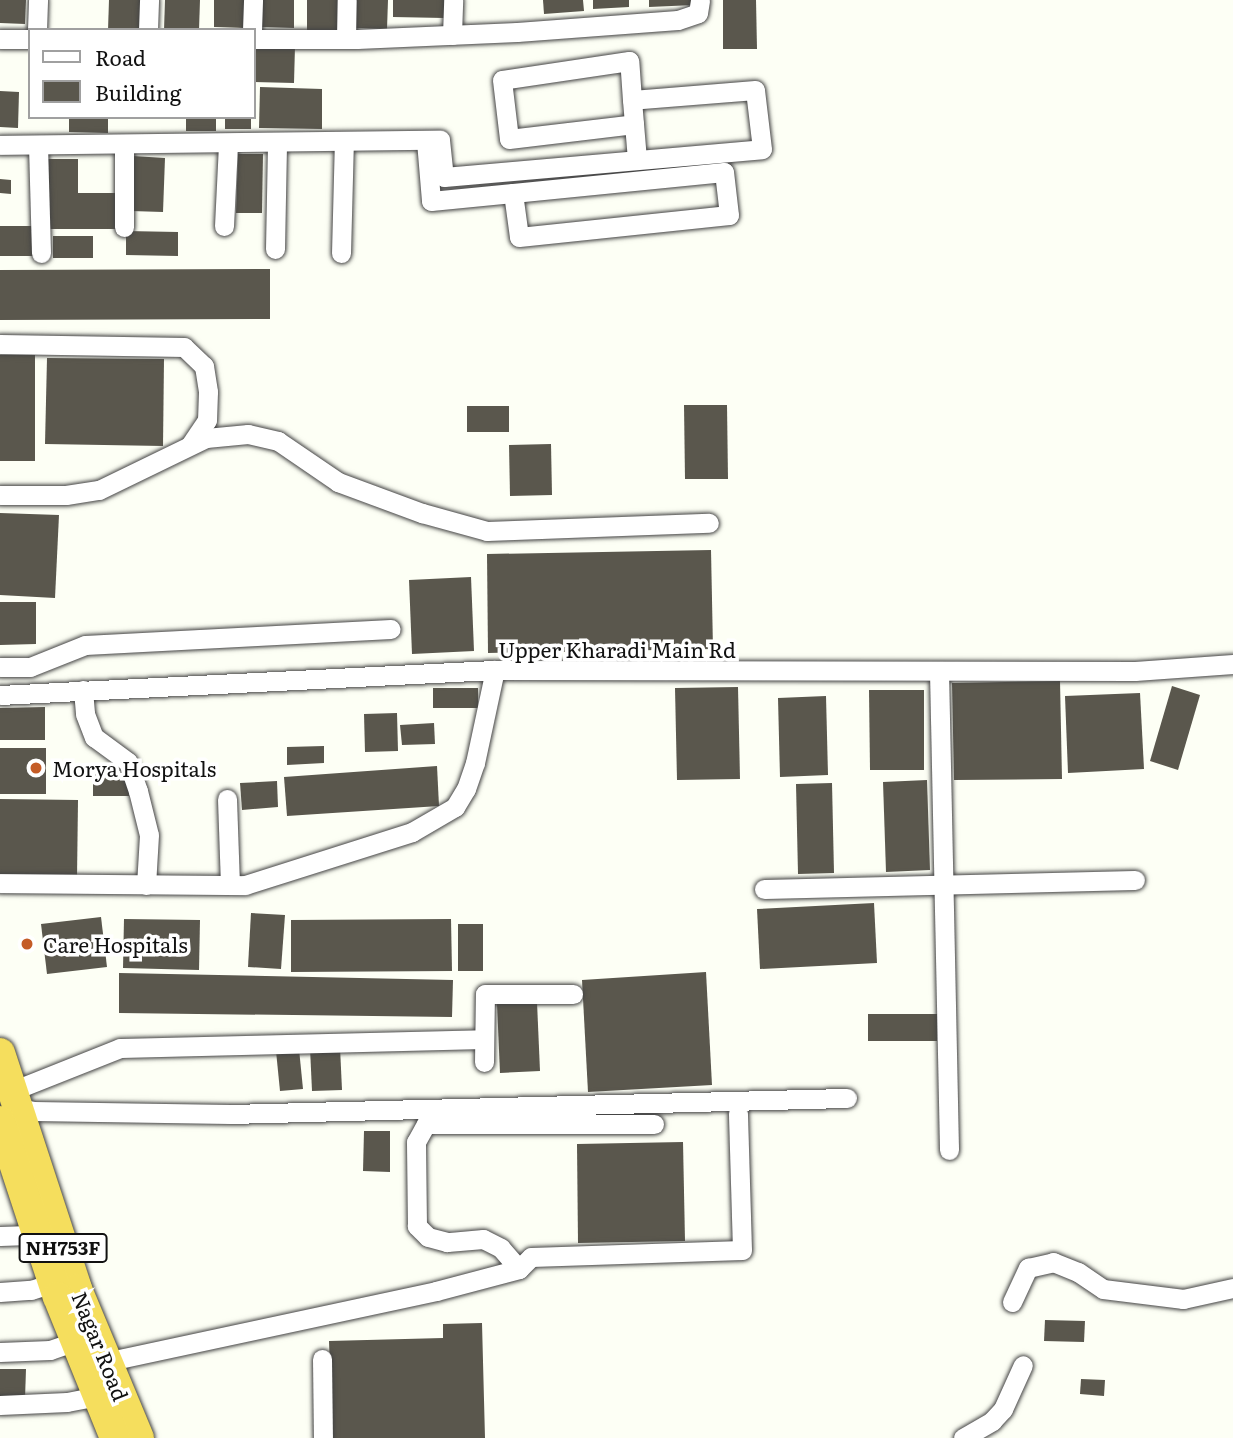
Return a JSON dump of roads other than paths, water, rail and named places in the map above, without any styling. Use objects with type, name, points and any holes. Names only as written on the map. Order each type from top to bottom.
[{"type":"highway","name":"Nagar Road","points":[[0,1053],[10,1107],[106,1362],[125,1432]]},
{"type":"highway","name":"Nagar Road","points":[[10,1107],[8,1170],[37,1235],[98,1396],[125,1432]]},
{"type":"street","points":[[37,28],[38,0]]},
{"type":"street","points":[[148,28],[149,0]]},
{"type":"street","points":[[252,28],[253,0]]},
{"type":"street","points":[[346,0],[346,39]]},
{"type":"street","points":[[452,35],[453,0]]},
{"type":"street","points":[[256,39],[452,35],[678,20],[698,13],[700,0]]},
{"type":"street","points":[[0,39],[28,39]]},
{"type":"street","points":[[634,124],[509,139],[502,80],[629,61],[637,159]]},
{"type":"street","points":[[0,145],[440,140],[443,177],[762,149],[755,90],[632,100]]},
{"type":"street","points":[[426,141],[431,201],[724,172],[729,215],[519,237],[513,193]]},
{"type":"street","points":[[341,253],[344,142]]},
{"type":"street","points":[[224,226],[228,143]]},
{"type":"street","points":[[275,249],[277,143]]},
{"type":"street","points":[[124,144],[124,227]]},
{"type":"street","points":[[38,145],[41,253]]},
{"type":"street","points":[[0,344],[184,347],[204,366],[208,392],[207,419],[191,444]]},
{"type":"street","points":[[0,495],[65,495],[99,490],[206,438],[248,434],[278,441],[338,482],[422,513],[488,531],[709,523]]},
{"type":"street","points":[[0,667],[30,667],[85,645],[391,629]]},
{"type":"street","name":"Upper Kharadi Main Rd","points":[[0,695],[495,670],[1135,671],[1233,664]]},
{"type":"street","points":[[0,883],[230,885],[274,878],[401,836],[439,819],[455,807],[475,763],[495,670]]},
{"type":"street","points":[[939,671],[949,1150]]},
{"type":"street","points":[[83,690],[85,714],[94,737],[128,762],[138,792],[149,835],[146,885]]},
{"type":"street","points":[[227,799],[230,885]]},
{"type":"street","points":[[764,889],[1135,880]]},
{"type":"street","points":[[484,1062],[485,994],[573,994]]},
{"type":"street","points":[[10,1107],[120,1048],[484,1039]]},
{"type":"street","points":[[10,1107],[33,1111],[230,1114],[848,1098]]},
{"type":"street","points":[[106,1362],[436,1291],[519,1269],[531,1257],[742,1250],[738,1113]]},
{"type":"street","points":[[519,1269],[500,1248],[483,1239],[447,1242],[428,1237],[417,1226],[416,1142],[426,1124],[654,1124]]},
{"type":"street","points":[[0,1236],[37,1235]]},
{"type":"street","points":[[1012,1302],[1028,1268],[1053,1262],[1078,1272],[1103,1289],[1183,1298],[1233,1288]]},
{"type":"street","points":[[0,1292],[31,1290],[53,1283]]},
{"type":"street","points":[[0,1352],[50,1350],[76,1341]]},
{"type":"street","points":[[322,1359],[323,1438]]},
{"type":"street","points":[[963,1438],[992,1421],[1003,1409],[1023,1365]]},
{"type":"street","points":[[0,1405],[67,1402],[98,1396]]},
{"type":"place","name":"Morya Hospitals","points":[[36,768]]},
{"type":"place","name":"Care Hospitals","points":[[27,944]]}]
